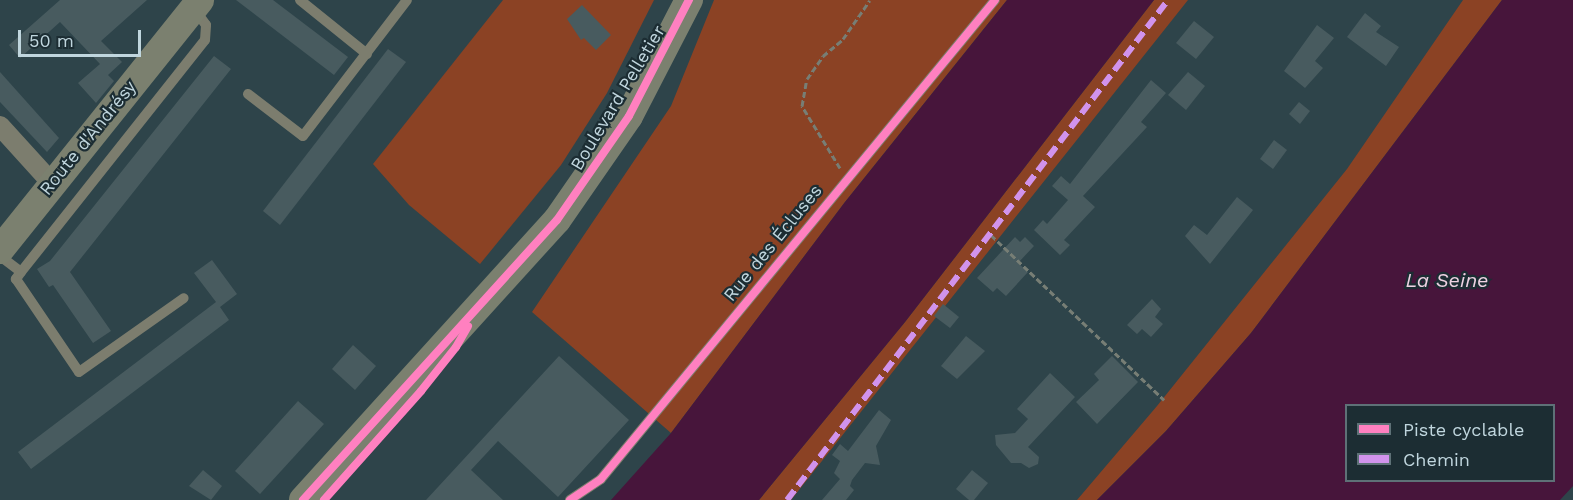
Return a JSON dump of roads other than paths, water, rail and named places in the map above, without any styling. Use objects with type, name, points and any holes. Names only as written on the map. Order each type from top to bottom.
[{"type":"main road","name":"Boulevard Pelletier","points":[[324,500],[449,356],[472,318],[588,180],[649,81],[689,0]]},
{"type":"main road","name":"Route d'Andrésy","points":[[0,250],[51,182],[197,4]]},
{"type":"main road","name":"Boulevard Pelletier","points":[[303,500],[446,339],[472,318]]},
{"type":"street","points":[[0,126],[51,182]]},
{"type":"lane","points":[[300,0],[367,54]]},
{"type":"lane","points":[[248,94],[303,136],[407,0]]},
{"type":"lane","name":"Rue des Écluses","points":[[570,500],[600,478],[847,176],[995,0]]},
{"type":"lane","points":[[184,298],[79,372],[16,279],[205,40],[206,25],[197,4]]},
{"type":"lane","points":[[0,256],[21,272]]},
{"type":"water","points":[[1007,0],[1154,0],[905,322],[759,500],[611,500],[671,433],[845,202]]},
{"type":"water","name":"La Seine","points":[[1502,0],[1573,0],[1573,486],[1560,500],[1097,500],[1166,431],[1251,333]]}]
